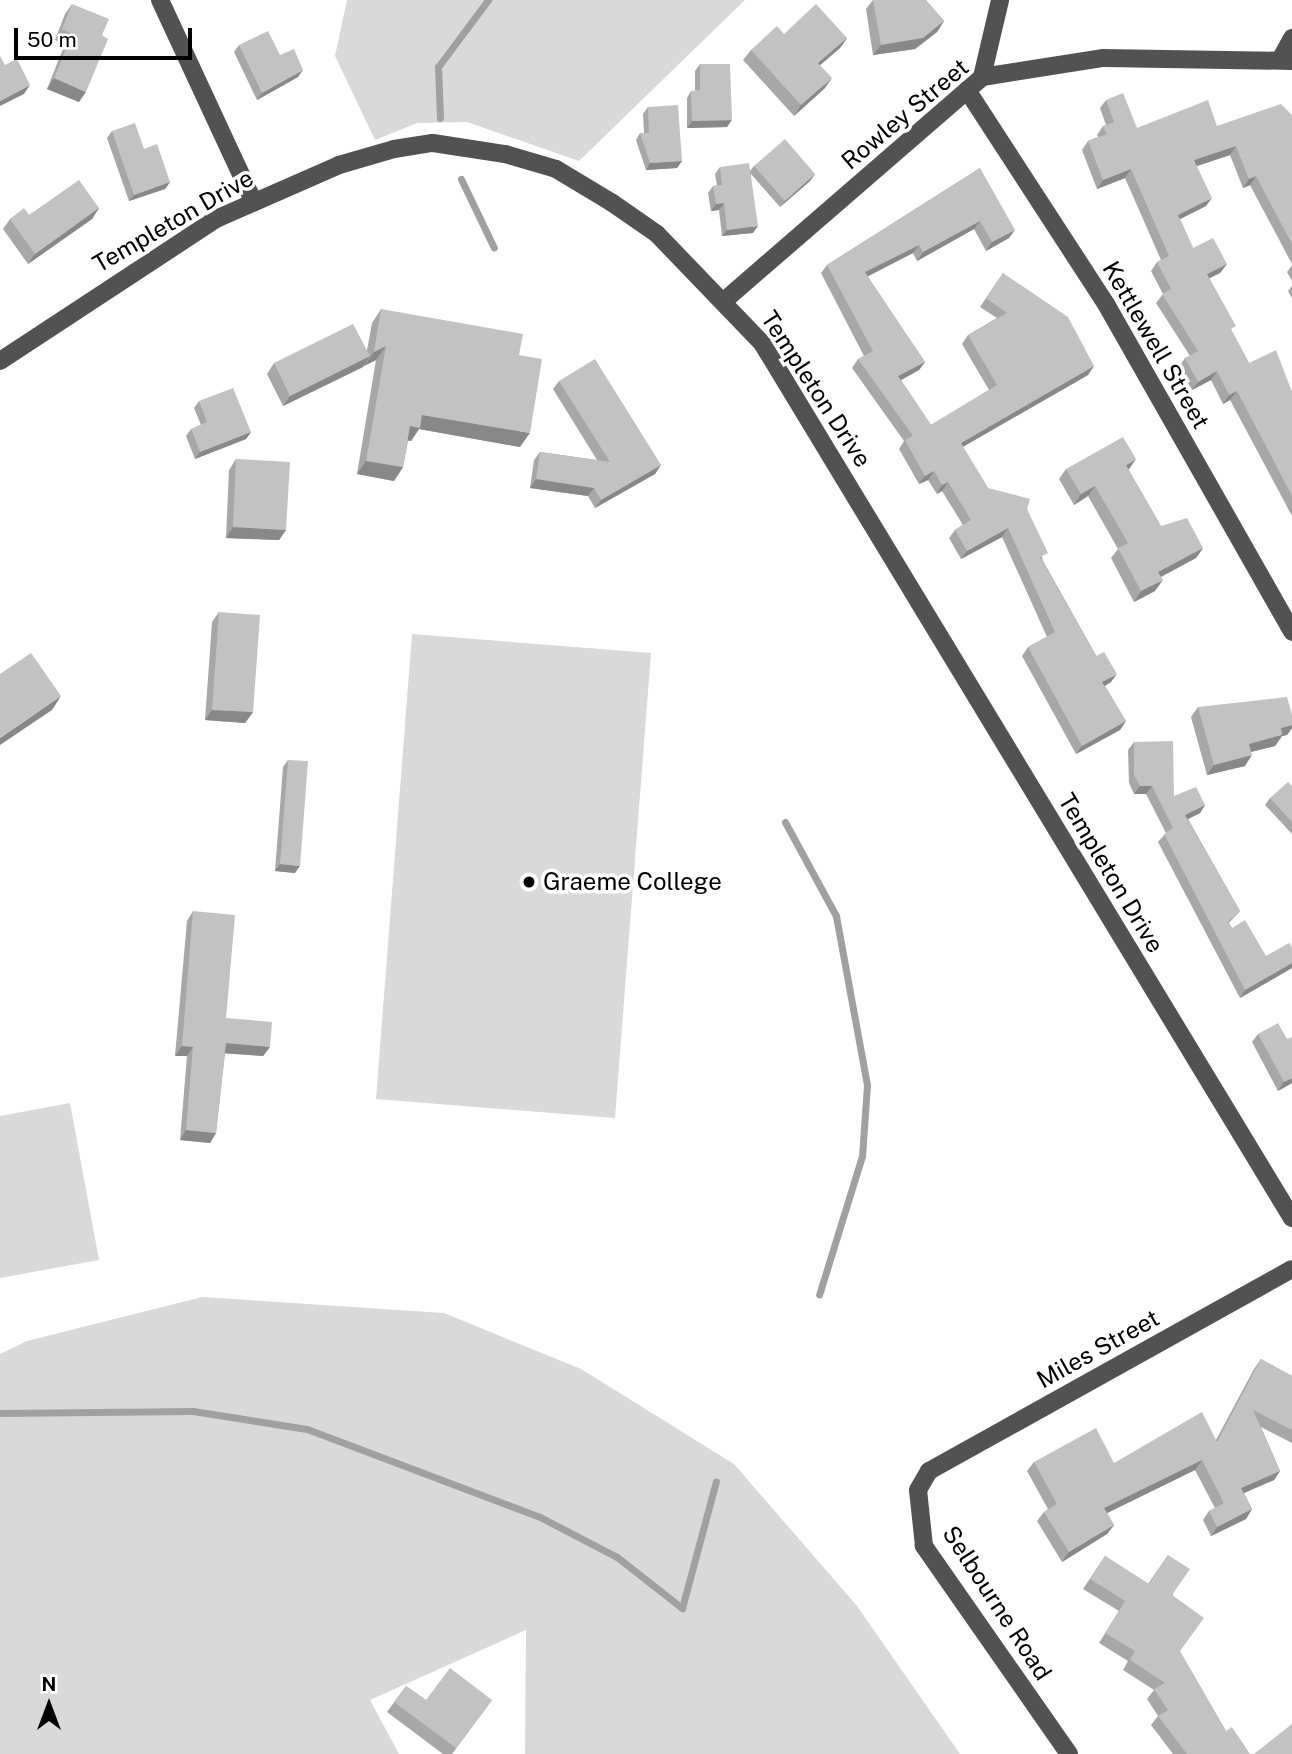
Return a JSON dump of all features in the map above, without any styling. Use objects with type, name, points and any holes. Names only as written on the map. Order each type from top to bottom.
[{"type":"street","points":[[160,0],[253,200]]},
{"type":"street","points":[[982,77],[1000,0]]},
{"type":"street","points":[[1287,60],[1292,38]]},
{"type":"street","name":"Rowley Street","points":[[725,300],[982,77],[1104,58],[1287,60]]},
{"type":"street","name":"Kettlewell Street","points":[[967,90],[1106,304],[1292,632]]},
{"type":"street","name":"Templeton Drive","points":[[0,361],[83,301],[253,200],[394,149],[471,146],[556,169],[611,202],[657,234],[725,300],[762,343],[1292,1218]]},
{"type":"street","name":"Miles Street","points":[[929,1471],[1292,1269]]},
{"type":"street","name":"Selbourne Road","points":[[929,1471],[916,1511],[924,1546],[1069,1754]]},
{"type":"shaded area","points":[[347,0],[745,0],[579,161],[467,122],[417,123],[375,140],[335,56]]},
{"type":"shaded area","points":[[412,634],[651,653],[615,1118],[376,1099]]},
{"type":"shaded area","points":[[70,1103],[99,1260],[0,1278],[0,1116]]},
{"type":"shaded area","points":[[202,1297],[444,1313],[581,1369],[734,1464],[857,1606],[960,1754],[525,1754],[526,1630],[370,1700],[399,1754],[0,1754],[0,1354],[27,1341]]},
{"type":"building","points":[[873,0],[926,0],[944,21],[923,38],[881,45]]},
{"type":"building","points":[[72,4],[109,19],[102,35],[108,39],[86,92],[54,78],[72,34],[62,29]]},
{"type":"building","points":[[816,4],[847,38],[818,63],[832,78],[801,105],[751,50],[777,26],[784,34]]},
{"type":"building","points":[[268,31],[280,55],[294,49],[303,70],[262,93],[239,45]]},
{"type":"building","points":[[0,56],[5,65],[17,59],[30,85],[0,101]]},
{"type":"building","points":[[700,64],[730,64],[732,120],[692,121],[691,91],[700,90]]},
{"type":"building","points":[[1123,93],[1137,128],[1208,100],[1217,126],[1281,104],[1292,115],[1292,244],[1256,176],[1249,179],[1236,146],[1194,160],[1212,198],[1178,215],[1193,248],[1213,238],[1227,264],[1207,274],[1236,326],[1231,329],[1249,363],[1276,350],[1292,392],[1292,496],[1237,391],[1229,395],[1217,371],[1198,382],[1185,358],[1198,351],[1162,294],[1171,289],[1157,262],[1169,256],[1131,169],[1103,180],[1088,141],[1107,134],[1103,126],[1114,122],[1106,100]]},
{"type":"building","points":[[678,105],[682,161],[650,163],[640,133],[649,133],[648,107]]},
{"type":"building","points":[[135,123],[144,149],[157,144],[170,182],[134,195],[112,131]]},
{"type":"building","points":[[785,139],[815,174],[785,201],[754,166]]},
{"type":"building","points":[[749,163],[758,226],[727,230],[724,203],[716,204],[713,186],[722,185],[720,167]]},
{"type":"building","points":[[980,168],[1015,230],[992,242],[980,221],[923,252],[919,245],[865,272],[925,362],[898,376],[931,425],[997,385],[968,335],[1007,313],[986,298],[1003,273],[1068,317],[1094,366],[961,443],[988,488],[1030,499],[1027,509],[1048,553],[1040,557],[1096,656],[1104,652],[1117,674],[1102,682],[1126,721],[1082,746],[1028,647],[1055,632],[1008,528],[967,551],[955,530],[971,520],[948,482],[942,485],[934,471],[925,476],[905,440],[913,436],[858,359],[873,351],[827,265]]},
{"type":"building","points":[[79,180],[99,208],[35,254],[10,219],[24,208],[29,215]]},
{"type":"building","points":[[381,309],[523,334],[519,355],[542,359],[530,433],[422,415],[420,428],[410,426],[403,467],[366,461],[386,346],[374,352]]},
{"type":"building","points":[[353,324],[370,356],[290,396],[274,363]]},
{"type":"building","points":[[595,359],[661,465],[601,500],[594,488],[536,479],[540,452],[610,462],[559,381]]},
{"type":"building","points":[[233,388],[251,432],[200,452],[191,429],[207,422],[199,401]]},
{"type":"building","points":[[1123,437],[1136,459],[1126,465],[1161,526],[1187,518],[1203,548],[1158,572],[1163,580],[1141,591],[1118,548],[1128,543],[1095,486],[1081,494],[1066,469]]},
{"type":"building","points":[[236,459],[290,462],[286,530],[233,527]]},
{"type":"building","points":[[219,612],[260,615],[253,712],[212,710]]},
{"type":"building","points":[[31,653],[61,696],[0,738],[0,674]]},
{"type":"building","points":[[1287,697],[1292,725],[1281,728],[1282,735],[1249,744],[1252,755],[1214,765],[1198,707]]},
{"type":"building","points":[[1173,741],[1174,796],[1196,787],[1205,805],[1185,815],[1240,911],[1228,922],[1232,928],[1245,920],[1266,956],[1289,943],[1292,947],[1292,963],[1245,990],[1164,834],[1173,828],[1152,786],[1140,786],[1134,775],[1134,742]]},
{"type":"building","points":[[288,760],[308,761],[300,866],[280,864]]},
{"type":"building","points":[[1288,782],[1292,786],[1292,822],[1270,798]]},
{"type":"building","points":[[193,911],[235,915],[226,1018],[272,1022],[270,1047],[226,1043],[216,1133],[186,1130],[193,1047],[182,1046]]},
{"type":"building","points":[[1278,1023],[1287,1039],[1292,1037],[1292,1078],[1284,1082],[1258,1034]]},
{"type":"building","points":[[1261,1359],[1292,1376],[1292,1430],[1253,1410],[1280,1471],[1241,1488],[1252,1509],[1217,1527],[1209,1511],[1224,1503],[1202,1460],[1104,1508],[1114,1525],[1069,1552],[1044,1512],[1057,1504],[1034,1462],[1096,1428],[1114,1463],[1202,1412],[1217,1442]]},
{"type":"building","points":[[1168,1555],[1190,1569],[1172,1595],[1204,1618],[1180,1651],[1226,1731],[1232,1727],[1250,1754],[1187,1754],[1158,1716],[1168,1710],[1154,1689],[1165,1683],[1130,1660],[1135,1651],[1105,1633],[1125,1601],[1090,1579],[1105,1556],[1149,1584]]},
{"type":"building","points":[[450,1668],[492,1700],[456,1748],[394,1702],[406,1686],[426,1700]]},
{"type":"building","points":[[1292,1724],[1292,1754],[1254,1754]]},
{"type":"waterway","points":[[440,118],[438,67],[488,0]]},
{"type":"waterway","points":[[461,179],[494,248]]},
{"type":"waterway","points":[[785,822],[836,916],[867,1085],[862,1156],[819,1295]]},
{"type":"waterway","points":[[0,1413],[193,1411],[307,1429],[540,1517],[617,1557],[682,1608],[716,1481]]},
{"type":"place","name":"Graeme College","points":[[529,882]]}]
